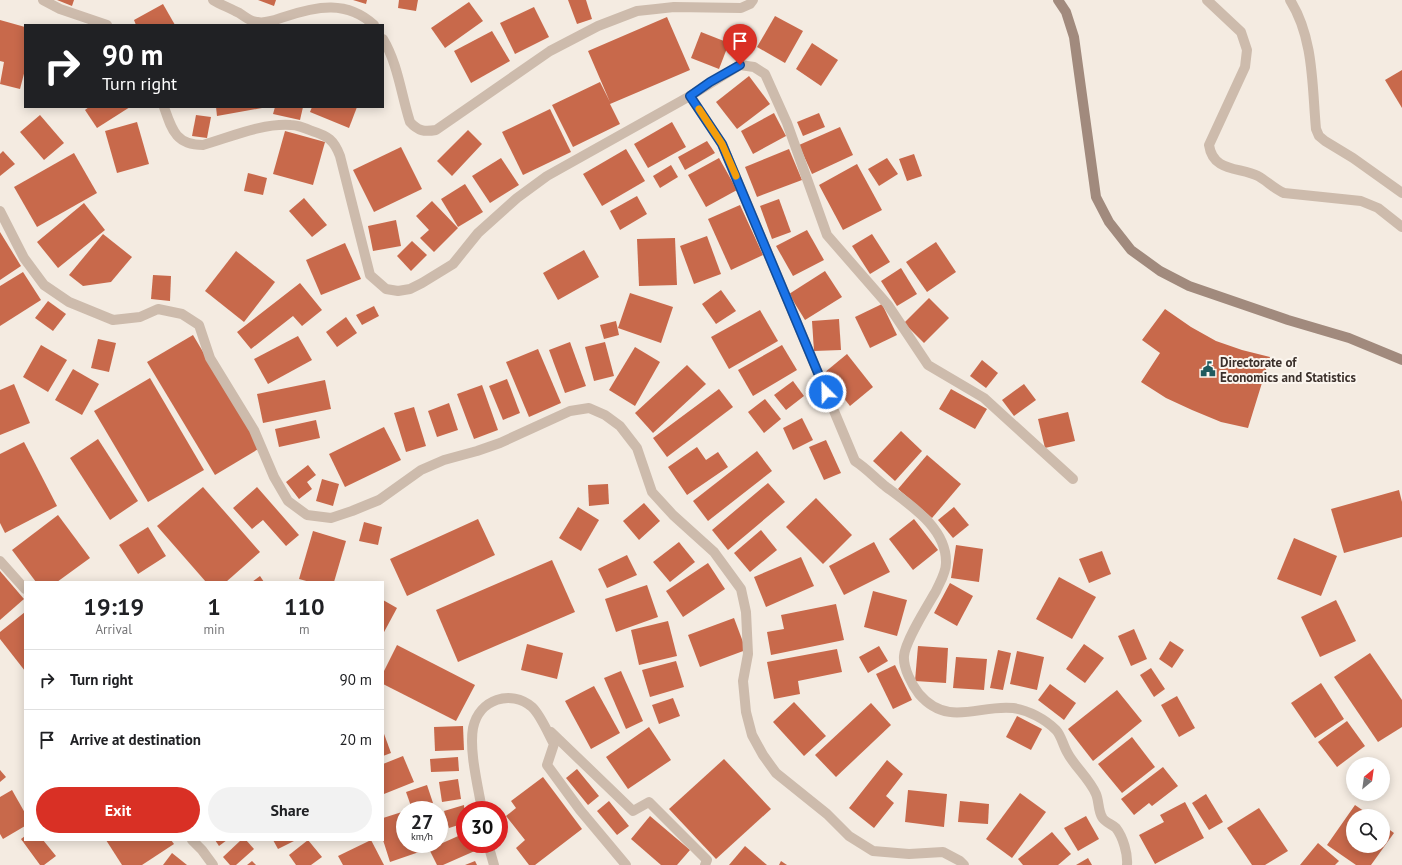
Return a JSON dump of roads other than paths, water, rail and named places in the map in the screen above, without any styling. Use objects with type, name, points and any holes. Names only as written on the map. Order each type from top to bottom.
[{"type":"street","points":[[43,0],[60,9],[104,24]]},
{"type":"street","points":[[213,0],[236,11],[246,18],[257,22],[268,22],[320,6],[340,5],[351,7],[364,15],[373,24]]},
{"type":"street","points":[[384,40],[391,51],[395,63],[410,122],[416,129],[425,132],[436,130],[550,51],[598,26],[637,11],[674,7],[741,8],[753,0]]},
{"type":"street","points":[[1058,0],[1066,12],[1074,37],[1078,75],[1096,197],[1109,222],[1131,250],[1160,271],[1188,286],[1288,320],[1349,338],[1402,360]]},
{"type":"street","points":[[1207,0],[1241,32],[1247,50],[1245,66],[1209,145],[1210,153],[1214,160],[1226,167],[1257,176],[1275,189],[1284,193],[1362,201],[1378,208],[1402,226]]},
{"type":"street","points":[[1290,0],[1302,23],[1310,52],[1316,130],[1319,136],[1402,193]]},
{"type":"street","points":[[164,108],[177,135],[183,142],[191,145],[204,145],[277,125],[292,125],[306,129],[322,134],[335,143],[340,156],[370,275],[386,289],[398,291],[410,289],[453,264],[478,233],[535,184],[690,96],[710,82],[740,65],[754,67],[765,74],[787,123],[827,235],[888,305],[928,365],[984,398],[1073,480]]},
{"type":"street","points":[[690,96],[722,144],[855,461],[867,468],[874,477],[921,515],[943,542],[947,565],[942,578],[908,642],[904,656],[911,681],[919,694],[929,704],[941,710],[955,713],[1012,708],[1034,715],[1056,730],[1067,753],[1096,793],[1102,818],[1116,828],[1123,842],[1128,858],[1127,865]]},
{"type":"street","points":[[0,212],[24,258],[44,285],[69,302],[113,320],[140,317],[158,308],[182,314],[199,325],[210,358],[254,430],[263,455],[284,495],[288,501],[306,515],[331,518],[352,511],[379,500],[421,470],[444,460],[477,452],[500,443],[570,411],[589,408],[605,415],[620,426],[637,448],[652,492],[673,515],[714,552],[740,589],[746,612],[748,654],[744,681],[746,712],[752,735],[763,755],[776,773],[827,814],[850,836],[873,851],[909,854],[943,852],[960,861],[964,865]]},
{"type":"street","points":[[0,561],[24,588]]},
{"type":"street","points":[[481,801],[472,740],[474,726],[486,704],[498,699],[513,697],[522,700],[534,708],[554,744],[547,765],[580,810],[626,865]]},
{"type":"street","points":[[542,723],[633,811],[649,802],[707,860],[705,865]]},
{"type":"street","points":[[193,841],[213,865]]},
{"type":"street","points":[[491,853],[494,865]]},
{"type":"place","name":"Directorate of Economics and Statistics","points":[[1208,369]]}]
